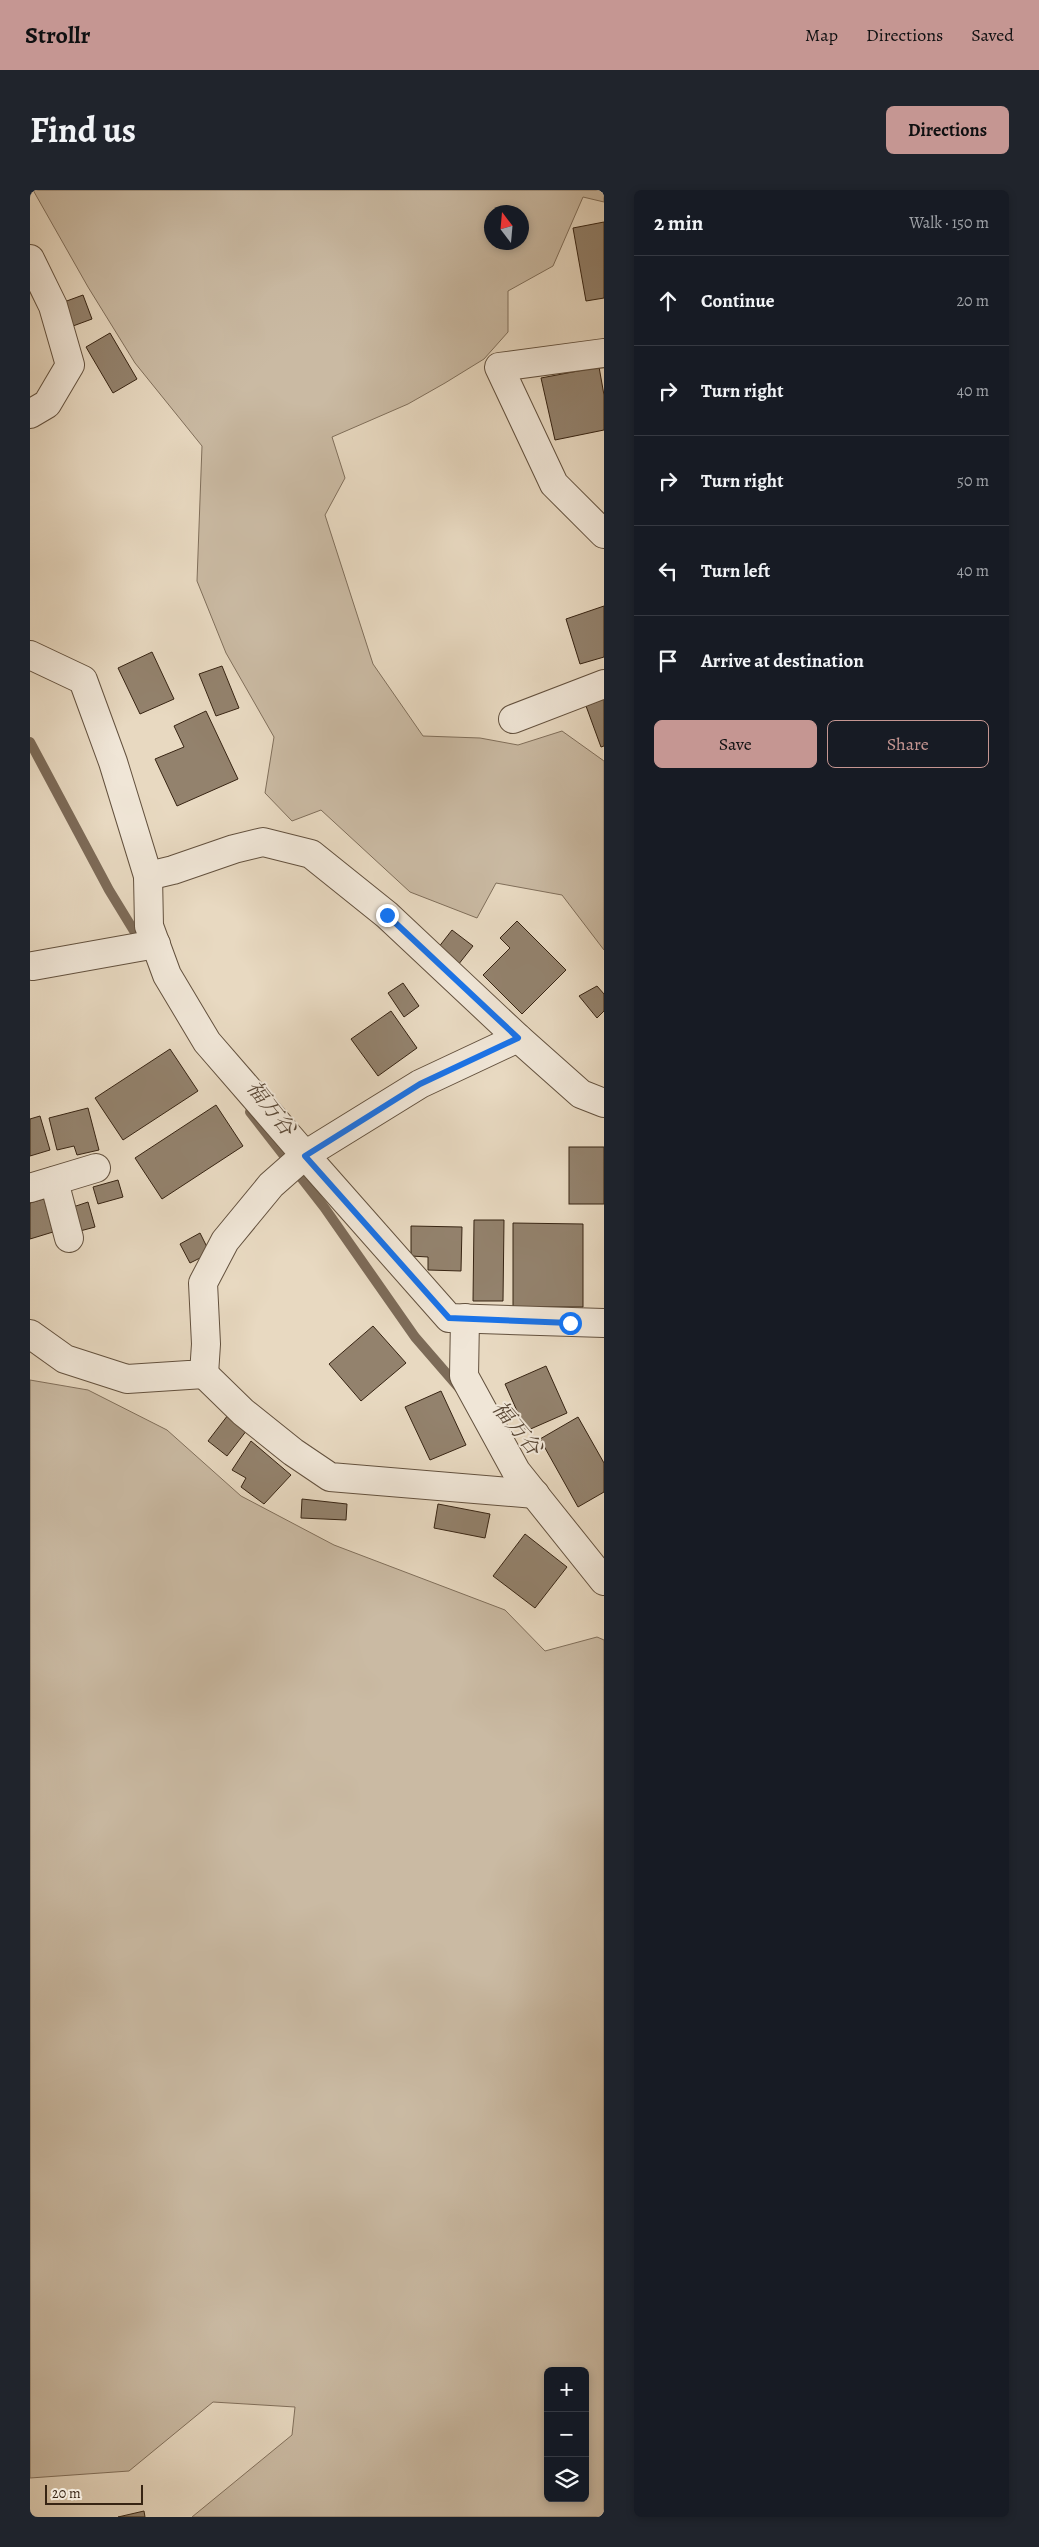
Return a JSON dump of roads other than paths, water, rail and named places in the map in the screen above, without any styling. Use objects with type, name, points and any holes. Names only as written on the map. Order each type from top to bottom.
[{"type":"street","points":[[30,259],[53,306],[70,365],[47,404],[30,414]]},
{"type":"street","points":[[604,353],[499,367],[554,484],[604,534]]},
{"type":"street","points":[[30,655],[83,680],[113,762],[148,876],[149,926],[168,975],[207,1042],[449,1318],[604,1323]]},
{"type":"street","points":[[513,719],[604,684]]},
{"type":"street","points":[[148,876],[173,870],[234,849],[263,842],[311,854],[387,915],[518,1038],[582,1094],[604,1103]]},
{"type":"street","points":[[33,966],[156,944]]},
{"type":"street","points":[[204,1374],[206,1344],[203,1284],[225,1241],[271,1185],[305,1156],[420,1084],[518,1038]]},
{"type":"street","points":[[69,1238],[42,1185],[96,1168]]},
{"type":"street","points":[[466,1318],[464,1376],[516,1471],[604,1580]]},
{"type":"street","points":[[30,1334],[65,1359],[127,1379],[204,1374],[243,1412],[293,1452],[330,1477],[535,1494]]},
{"type":"waterway","name":"福万谷","points":[[30,742],[109,890],[142,944]]},
{"type":"waterway","name":"福万谷","points":[[250,1112],[324,1207],[415,1337],[460,1389]]}]
